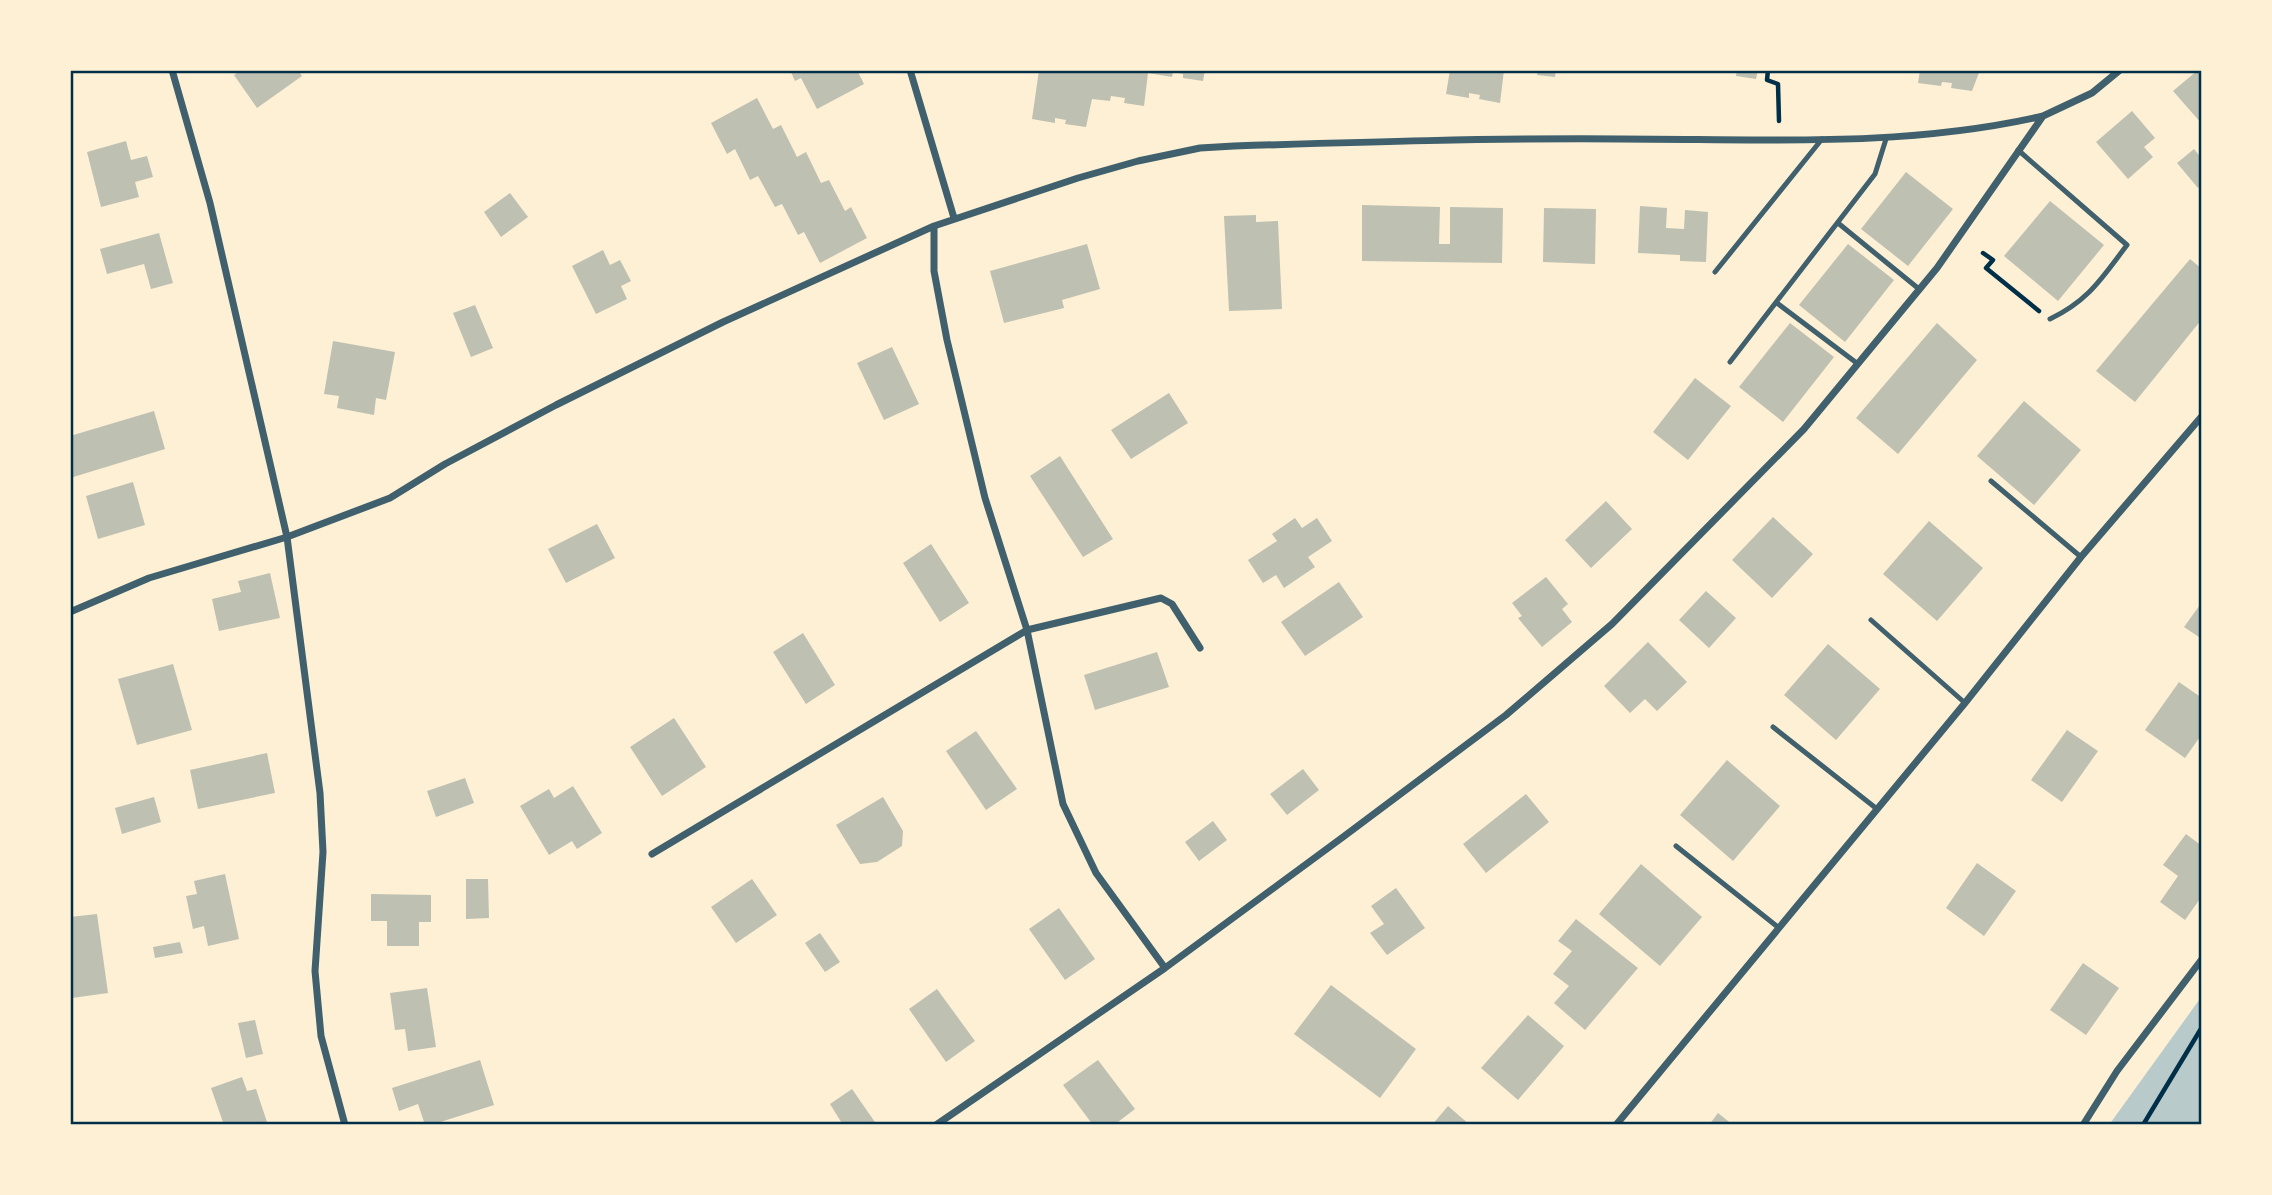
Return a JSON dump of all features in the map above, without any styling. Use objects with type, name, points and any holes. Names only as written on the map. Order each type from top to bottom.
[{"type":"street","points":[[172,70],[210,203],[286,537],[320,793],[323,852],[315,971],[320,1023],[345,1125]]},
{"type":"street","points":[[910,70],[954,218]]},
{"type":"street","points":[[70,612],[149,578],[286,537],[390,498],[445,464],[556,405],[723,322],[934,226],[1138,161],[1211,147],[1538,138],[1886,139],[1987,128],[2043,116],[2092,93],[2120,70]]},
{"type":"street","points":[[936,1125],[1165,968],[1506,715],[1612,624],[1804,429],[1919,289],[2043,116]]},
{"type":"street","points":[[934,226],[934,271],[947,340],[985,498],[1027,630],[1063,804],[1096,873],[1165,968]]},
{"type":"street","points":[[1616,1125],[1965,703],[2081,557],[2202,416]]},
{"type":"street","points":[[652,854],[1027,630],[1161,598],[1172,604],[1200,648]]},
{"type":"street","points":[[2082,1125],[2117,1071],[2202,959]]},
{"type":"lane","points":[[1715,272],[1822,139]]},
{"type":"lane","points":[[1730,362],[1875,174],[1886,139]]},
{"type":"lane","points":[[2018,150],[2127,245],[2094,289],[2076,307],[2050,319]]},
{"type":"lane","points":[[1838,223],[1919,289]]},
{"type":"lane","points":[[1777,303],[1858,364]]},
{"type":"lane","points":[[1990,481],[2081,557]]},
{"type":"lane","points":[[1871,620],[1965,703]]},
{"type":"lane","points":[[1773,727],[1877,809]]},
{"type":"lane","points":[[1676,846],[1779,929]]},
{"type":"path","points":[[1768,70],[1767,80],[1778,84],[1779,121]]},
{"type":"path","points":[[1983,253],[1993,260],[1986,268],[2050,319]]},
{"type":"path","points":[[2144,1125],[2202,1027]]},
{"type":"shaded area","points":[[2202,996],[2202,1125],[2109,1125]]},
{"type":"building","points":[[241,70],[298,70],[302,76],[257,108],[234,75]]},
{"type":"building","points":[[790,70],[857,70],[864,84],[817,109],[801,78],[795,81]]},
{"type":"building","points":[[1039,70],[1205,70],[1203,81],[1183,78],[1183,74],[1173,72],[1172,77],[1148,73],[1144,106],[1124,103],[1125,98],[1111,96],[1110,101],[1092,99],[1086,127],[1065,124],[1066,120],[1055,118],[1055,123],[1032,119]]},
{"type":"building","points":[[1450,70],[1504,70],[1500,103],[1479,99],[1480,95],[1469,93],[1469,98],[1446,94]]},
{"type":"building","points":[[1538,70],[1556,70],[1555,77],[1537,75]]},
{"type":"building","points":[[1737,70],[1758,70],[1756,79],[1736,76]]},
{"type":"building","points":[[1920,70],[1980,70],[1972,91],[1951,88],[1952,83],[1942,82],[1941,86],[1918,83]]},
{"type":"building","points":[[2198,70],[2202,70],[2202,124],[2173,91]]},
{"type":"building","points":[[757,98],[773,129],[781,125],[797,157],[806,152],[821,183],[829,180],[845,211],[851,207],[867,238],[820,263],[804,232],[798,235],[782,204],[775,207],[758,176],[750,180],[735,149],[727,154],[711,123]]},
{"type":"building","points":[[2132,111],[2155,138],[2144,147],[2153,157],[2128,179],[2096,142]]},
{"type":"building","points":[[126,141],[131,160],[147,156],[153,177],[135,182],[139,197],[101,207],[87,152]]},
{"type":"building","points":[[2194,149],[2202,159],[2202,184],[2198,188],[2177,163]]},
{"type":"building","points":[[1906,172],[1953,209],[1908,266],[1861,229]]},
{"type":"building","points":[[510,193],[528,217],[501,237],[484,212]]},
{"type":"building","points":[[2050,201],[2104,245],[2058,301],[2004,256]]},
{"type":"building","points":[[1362,205],[1440,207],[1439,244],[1450,244],[1450,207],[1503,208],[1502,263],[1362,261]]},
{"type":"building","points":[[1640,206],[1667,208],[1666,228],[1684,229],[1685,210],[1708,212],[1706,262],[1680,261],[1680,255],[1638,253]]},
{"type":"building","points":[[1544,208],[1596,209],[1595,264],[1543,262]]},
{"type":"building","points":[[1256,215],[1256,222],[1278,221],[1282,309],[1229,311],[1224,216]]},
{"type":"building","points":[[159,233],[173,283],[151,289],[144,264],[107,274],[100,249]]},
{"type":"building","points":[[1087,244],[1100,289],[1062,300],[1064,308],[1004,323],[990,271]]},
{"type":"building","points":[[1848,244],[1894,280],[1845,342],[1799,305]]},
{"type":"building","points":[[603,250],[610,265],[620,260],[631,281],[621,286],[627,299],[596,314],[572,266]]},
{"type":"building","points":[[2190,259],[2202,269],[2202,319],[2135,402],[2096,371]]},
{"type":"building","points":[[475,305],[493,348],[471,357],[453,313]]},
{"type":"building","points":[[1790,323],[1834,357],[1783,422],[1739,387]]},
{"type":"building","points":[[1937,323],[1977,360],[1898,454],[1856,418]]},
{"type":"building","points":[[333,341],[395,352],[386,400],[376,398],[374,415],[337,408],[339,396],[324,394]]},
{"type":"building","points":[[892,347],[919,404],[884,420],[857,363]]},
{"type":"building","points":[[1695,378],[1731,406],[1688,460],[1653,432]]},
{"type":"building","points":[[1169,393],[1188,423],[1131,459],[1111,430]]},
{"type":"building","points":[[2024,401],[2081,450],[2034,505],[1977,456]]},
{"type":"building","points":[[154,411],[165,449],[70,478],[70,436]]},
{"type":"building","points":[[1060,456],[1113,539],[1083,557],[1030,476]]},
{"type":"building","points":[[133,482],[145,525],[98,539],[86,496]]},
{"type":"building","points":[[1606,501],[1632,529],[1591,568],[1565,540]]},
{"type":"building","points":[[1773,517],[1813,554],[1772,598],[1732,560]]},
{"type":"building","points":[[1295,518],[1302,528],[1317,518],[1332,541],[1308,557],[1315,567],[1284,588],[1276,575],[1263,583],[1248,560],[1277,541],[1272,534]]},
{"type":"building","points":[[1929,521],[1983,568],[1937,621],[1883,574]]},
{"type":"building","points":[[597,524],[615,558],[566,583],[548,549]]},
{"type":"building","points":[[931,544],[969,603],[940,622],[903,563]]},
{"type":"building","points":[[270,573],[280,618],[219,631],[212,599],[241,592],[238,581]]},
{"type":"building","points":[[1546,577],[1568,604],[1562,609],[1572,622],[1542,647],[1518,618],[1522,616],[1512,603]]},
{"type":"building","points":[[1339,582],[1363,617],[1305,656],[1281,622]]},
{"type":"building","points":[[1706,591],[1736,618],[1709,648],[1679,620]]},
{"type":"building","points":[[2202,602],[2202,639],[2184,627]]},
{"type":"building","points":[[803,633],[835,685],[806,704],[773,652]]},
{"type":"building","points":[[1648,642],[1687,682],[1657,711],[1645,699],[1630,713],[1604,686]]},
{"type":"building","points":[[1828,644],[1880,689],[1836,740],[1784,695]]},
{"type":"building","points":[[1157,652],[1169,687],[1095,710],[1084,675]]},
{"type":"building","points":[[173,664],[192,730],[137,745],[118,679]]},
{"type":"building","points":[[2179,682],[2202,698],[2202,734],[2185,758],[2145,730]]},
{"type":"building","points":[[674,718],[706,767],[662,796],[630,747]]},
{"type":"building","points":[[2067,730],[2098,751],[2062,802],[2031,780]]},
{"type":"building","points":[[976,731],[1017,789],[986,810],[946,751]]},
{"type":"building","points":[[267,753],[275,793],[198,809],[190,770]]},
{"type":"building","points":[[1727,760],[1780,806],[1733,861],[1680,815]]},
{"type":"building","points":[[1303,769],[1319,790],[1287,815],[1270,794]]},
{"type":"building","points":[[465,778],[474,803],[436,817],[427,791]]},
{"type":"building","points":[[573,786],[602,833],[577,849],[572,841],[549,855],[520,806],[549,789],[554,798]]},
{"type":"building","points":[[1526,794],[1549,822],[1486,873],[1463,844]]},
{"type":"building","points":[[154,797],[161,822],[122,834],[115,808]]},
{"type":"building","points":[[883,797],[903,831],[902,846],[877,862],[860,864],[836,825]]},
{"type":"building","points":[[1213,821],[1227,840],[1199,861],[1185,842]]},
{"type":"building","points":[[2186,834],[2202,846],[2202,896],[2185,920],[2160,902],[2178,876],[2163,865]]},
{"type":"building","points":[[1977,863],[2016,891],[1984,936],[1946,908]]},
{"type":"building","points":[[1641,864],[1702,917],[1660,966],[1599,914]]},
{"type":"building","points":[[225,874],[239,939],[208,946],[204,926],[193,929],[186,896],[197,894],[194,881]]},
{"type":"building","points":[[466,879],[488,879],[489,918],[466,919]]},
{"type":"building","points":[[752,879],[777,915],[736,943],[711,907]]},
{"type":"building","points":[[1396,888],[1425,928],[1387,955],[1370,933],[1384,924],[1371,906]]},
{"type":"building","points":[[371,894],[431,895],[431,922],[419,922],[419,946],[387,946],[387,921],[371,921]]},
{"type":"building","points":[[1059,908],[1095,959],[1065,980],[1029,929]]},
{"type":"building","points":[[97,914],[108,993],[72,998],[70,917]]},
{"type":"building","points":[[1576,919],[1638,968],[1585,1030],[1554,1003],[1569,986],[1553,974],[1572,951],[1558,941]]},
{"type":"building","points":[[820,933],[840,962],[825,972],[805,943]]},
{"type":"building","points":[[180,942],[183,953],[155,958],[153,947]]},
{"type":"building","points":[[2083,963],[2119,988],[2086,1035],[2050,1010]]},
{"type":"building","points":[[1331,985],[1416,1049],[1380,1098],[1294,1034]]},
{"type":"building","points":[[427,988],[436,1047],[408,1051],[405,1029],[395,1030],[390,993]]},
{"type":"building","points":[[937,989],[975,1041],[946,1062],[909,1009]]},
{"type":"building","points":[[1528,1015],[1564,1046],[1518,1100],[1481,1068]]},
{"type":"building","points":[[255,1020],[263,1054],[246,1058],[238,1023]]},
{"type":"building","points":[[480,1060],[494,1105],[431,1125],[425,1125],[418,1104],[399,1111],[392,1088]]},
{"type":"building","points":[[1098,1060],[1135,1109],[1114,1125],[1093,1125],[1063,1085]]},
{"type":"building","points":[[242,1077],[247,1091],[256,1089],[268,1125],[224,1125],[211,1088]]},
{"type":"building","points":[[852,1089],[877,1125],[843,1125],[830,1104]]},
{"type":"building","points":[[1448,1106],[1470,1125],[1432,1125]]},
{"type":"building","points":[[1718,1113],[1733,1125],[1709,1125]]}]
